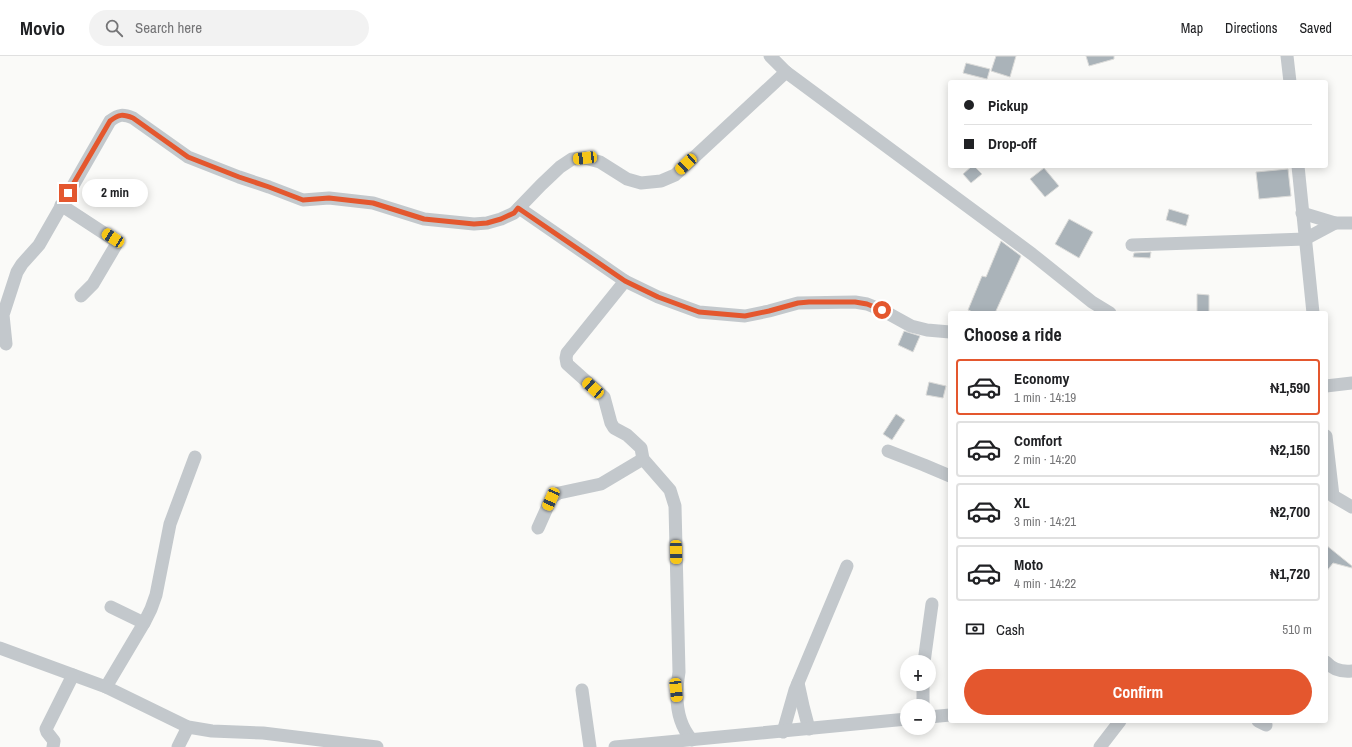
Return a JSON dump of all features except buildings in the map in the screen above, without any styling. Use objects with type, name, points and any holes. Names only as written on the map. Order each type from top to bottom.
[{"type":"street","points":[[770,56],[786,72],[1032,254],[1092,302],[1107,311]]},
{"type":"street","points":[[1287,56],[1290,80]]},
{"type":"street","points":[[6,344],[2,315],[17,272],[39,245],[110,121],[117,115],[124,114],[133,118],[188,157],[303,200],[329,198],[373,203],[424,219],[474,224],[487,223],[514,213],[560,167],[572,159],[585,158],[600,162],[627,179],[641,182],[661,180],[675,175],[786,72]]},
{"type":"street","points":[[1298,168],[1313,311]]},
{"type":"street","points":[[61,205],[116,241],[116,245],[93,284],[81,296]]},
{"type":"street","points":[[518,208],[625,281],[658,297],[699,312],[745,316],[798,303],[855,302],[867,304],[882,310],[912,326],[927,330],[948,332]]},
{"type":"street","points":[[1302,213],[1335,223],[1352,223]]},
{"type":"street","points":[[1132,245],[1305,239],[1335,223]]},
{"type":"street","points":[[625,281],[567,353],[566,358],[567,364],[604,397],[611,423],[614,428],[627,435],[641,448],[643,459],[670,490],[675,506],[679,672],[676,690],[681,721],[686,733],[692,740]]},
{"type":"street","points":[[1328,386],[1352,383]]},
{"type":"street","points":[[888,451],[948,475]]},
{"type":"street","points":[[106,687],[144,623],[156,595],[170,524],[194,457]]},
{"type":"street","points":[[538,528],[551,499],[554,496],[559,493],[602,484],[643,459]]},
{"type":"street","points":[[1328,478],[1329,499],[1352,507]]},
{"type":"street","points":[[783,732],[791,700],[847,566]]},
{"type":"street","points":[[925,655],[932,604]]},
{"type":"street","points":[[111,607],[144,623]]},
{"type":"street","points":[[0,648],[106,687],[188,727],[212,731],[263,733],[309,743],[377,747]]},
{"type":"street","points":[[1328,664],[1336,670],[1345,672],[1352,671]]},
{"type":"street","points":[[53,747],[54,741],[46,729],[73,675]]},
{"type":"street","points":[[798,683],[802,706],[809,729]]},
{"type":"street","points":[[582,690],[590,747]]},
{"type":"street","points":[[936,716],[948,715]]},
{"type":"street","points":[[615,747],[900,720]]},
{"type":"street","points":[[1100,747],[1118,723]]},
{"type":"street","points":[[178,747],[188,727]]},
{"type":"route","points":[[68,193],[110,121],[117,115],[124,114],[133,118],[188,157],[303,200],[329,198],[373,203],[424,219],[474,224],[487,223],[501,219],[514,213],[518,208],[625,281],[658,297],[699,312],[745,316],[798,303],[809,302],[855,302],[867,304],[882,310]]}]
